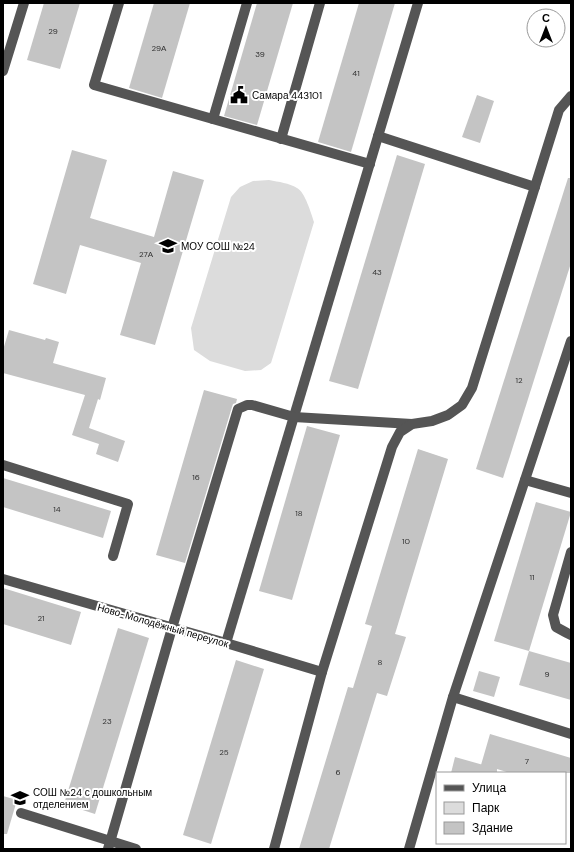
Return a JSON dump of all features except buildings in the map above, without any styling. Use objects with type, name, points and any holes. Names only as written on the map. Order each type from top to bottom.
[{"type":"street","points":[[3,71],[24,3]]},
{"type":"street","points":[[119,3],[94,85],[370,164]]},
{"type":"street","points":[[213,119],[247,3]]},
{"type":"street","points":[[281,138],[320,3]]},
{"type":"street","points":[[226,643],[418,3]]},
{"type":"street","points":[[110,845],[172,628],[238,409],[247,405],[252,405],[294,417],[412,424],[432,421],[448,415],[462,405],[472,388],[558,110],[571,96]]},
{"type":"street","points":[[378,136],[534,187]]},
{"type":"street","points":[[409,849],[453,697],[571,341]]},
{"type":"street","points":[[274,849],[322,672],[392,447],[400,432],[412,424]]},
{"type":"street","points":[[3,465],[128,504],[113,556]]},
{"type":"street","points":[[525,480],[571,492]]},
{"type":"street","points":[[571,552],[553,615],[556,627],[567,634],[571,634]]},
{"type":"street","name":"Ново-Молодёжный переулок","points":[[3,579],[322,672]]},
{"type":"street","points":[[453,697],[571,734]]},
{"type":"street","points":[[21,813],[110,845],[136,849]]},
{"type":"green space","points":[[269,180],[291,185],[300,190],[307,203],[314,222],[271,363],[261,370],[245,371],[210,361],[194,350],[191,328],[231,197],[240,187],[253,181]]},
{"type":"place","name":"Самара 443101","points":[[239,95]]},
{"type":"place","name":"МОУ СОШ №24","points":[[168,246]]},
{"type":"place","name":"СОШ №24 с дошкольным отделением","points":[[20,798]]}]
